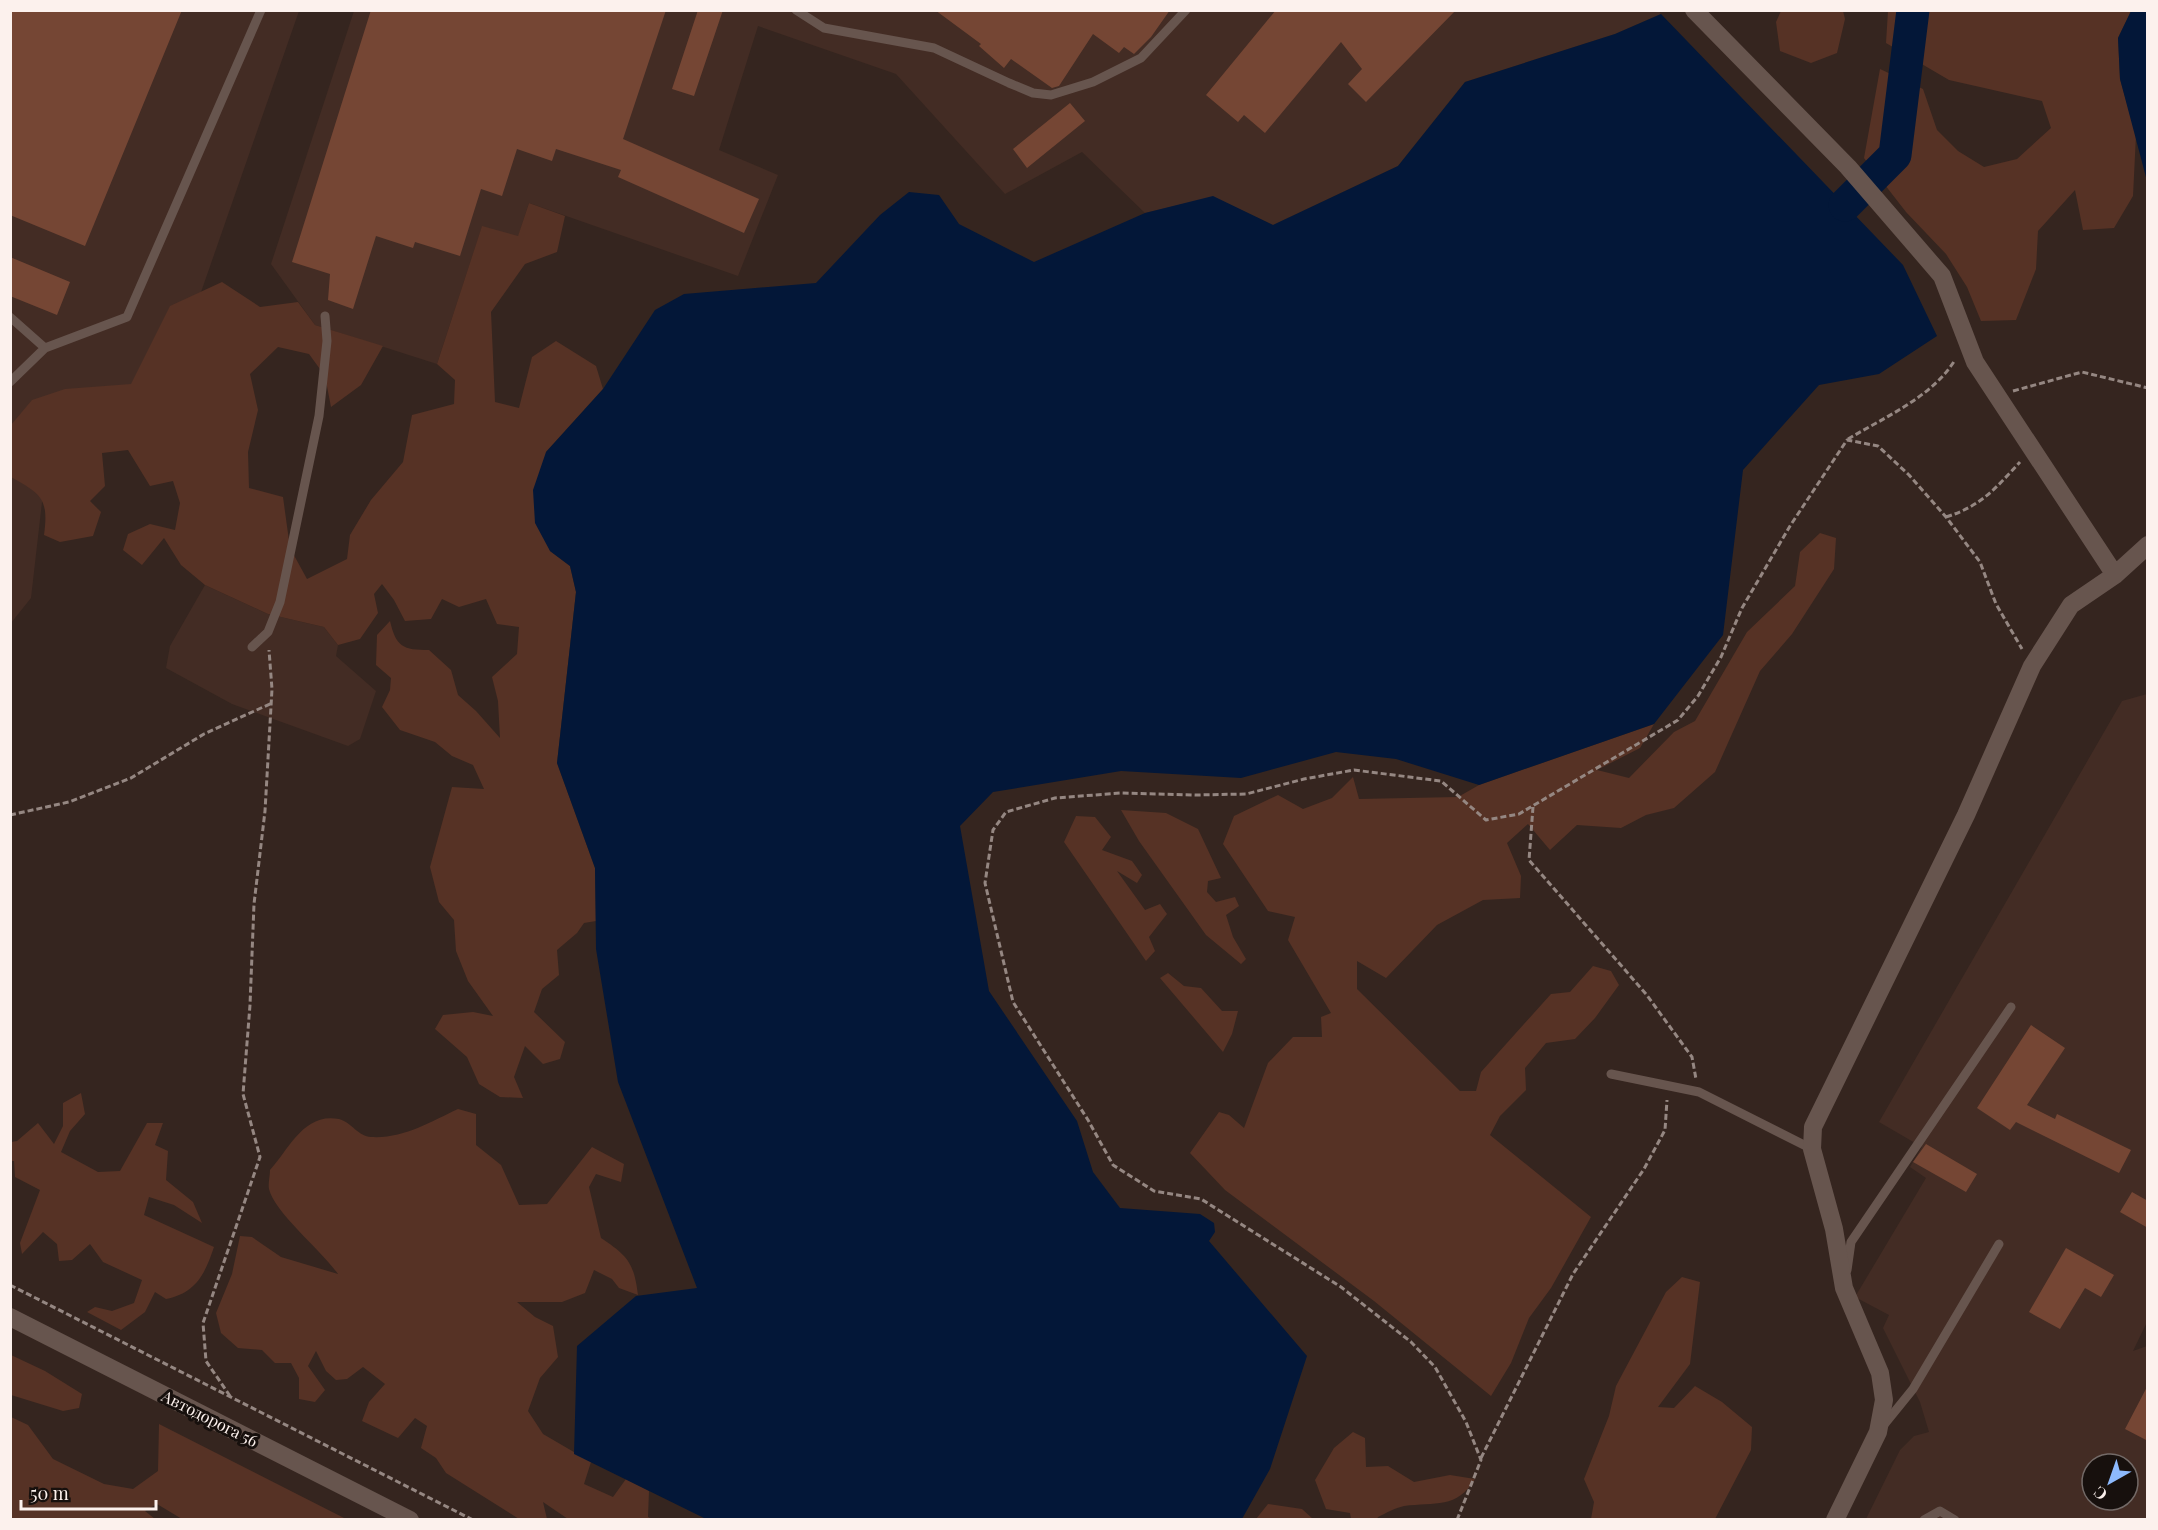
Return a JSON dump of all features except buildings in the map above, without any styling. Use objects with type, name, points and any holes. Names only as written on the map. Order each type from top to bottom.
[{"type":"street","points":[[1694,10],[1848,167],[1942,276],[1975,362],[2115,575]]},
{"type":"street","points":[[1835,1520],[1878,1432],[1884,1400],[1880,1373],[1844,1288],[1834,1229],[1812,1149],[1813,1127],[1966,815],[2032,666],[2071,605],[2115,575],[2148,545]]},
{"type":"street","name":"Автодорога 56","points":[[10,1317],[410,1520]]},
{"type":"lane","points":[[10,382],[45,348],[127,317],[261,10]]},
{"type":"lane","points":[[796,10],[825,28],[934,48],[1009,83],[1034,93],[1051,95],[1078,88],[1141,58],[1186,10]]},
{"type":"lane","points":[[252,647],[267,633],[280,602],[319,417],[327,341],[325,316]]},
{"type":"lane","points":[[10,317],[45,348]]},
{"type":"lane","points":[[1844,1288],[1851,1242],[2011,1007]]},
{"type":"lane","points":[[1611,1074],[1699,1092],[1812,1149]]},
{"type":"lane","points":[[1878,1432],[1913,1389],[1999,1244]]},
{"type":"lane","points":[[1924,1520],[1940,1511],[1955,1520]]},
{"type":"path","points":[[1480,1459],[1466,1422],[1435,1367],[1411,1342],[1341,1287],[1201,1199],[1154,1191],[1113,1165],[1088,1120],[1013,1002],[985,883],[993,830],[1006,812],[1055,798],[1121,793],[1246,794],[1304,778],[1354,770],[1441,781],[1486,820],[1519,814],[1533,807],[1677,720],[1698,696],[1721,657],[1742,608],[1790,526],[1847,440],[1907,404],[1944,378],[1967,340]]},
{"type":"path","points":[[1998,397],[2033,384],[2082,372],[2148,388]]},
{"type":"path","points":[[1847,440],[1878,446],[1909,475],[1946,517],[1980,562],[1996,604],[2032,666]]},
{"type":"path","points":[[1946,517],[1969,510],[1999,485],[2032,448]]},
{"type":"path","points":[[230,1396],[206,1361],[203,1323],[260,1157],[243,1094],[250,1005],[254,904],[265,811],[272,703],[267,633]]},
{"type":"path","points":[[10,815],[69,802],[131,778],[204,734],[272,703]]},
{"type":"path","points":[[1533,807],[1529,860],[1646,994],[1692,1057],[1699,1092]]},
{"type":"path","points":[[1457,1520],[1480,1459],[1573,1274],[1644,1168],[1665,1130],[1668,1086]]},
{"type":"path","points":[[10,1285],[473,1520]]},
{"type":"shaded area","points":[[1658,10],[1661,14],[1615,34],[1465,82],[1398,166],[1273,225],[1213,197],[1145,213],[1082,152],[1005,194],[896,74],[758,26],[719,150],[778,175],[738,276],[529,203],[518,237],[482,227],[437,364],[315,325],[271,264],[354,11]]},
{"type":"shaded area","points":[[11,11],[299,11],[154,427],[48,450],[31,598],[11,623]]},
{"type":"shaded area","points":[[1781,11],[1843,11],[1845,19],[1837,53],[1811,63],[1780,51],[1776,22]]},
{"type":"shaded area","points":[[1888,11],[2131,11],[2118,38],[2120,79],[2136,135],[2133,196],[2114,228],[2083,230],[2075,190],[2038,231],[2036,269],[2016,320],[1981,321],[1967,287],[1946,254],[1906,212],[1864,158],[1880,69],[1923,89],[1937,130],[1958,151],[1984,167],[2017,159],[2051,128],[2042,101],[1949,80],[1886,43]]},
{"type":"shaded area","points":[[529,203],[565,216],[557,252],[525,264],[491,312],[495,402],[519,408],[532,357],[556,341],[596,366],[603,389],[546,452],[550,551],[570,566],[576,592],[557,763],[595,868],[596,921],[584,923],[577,933],[557,950],[559,975],[542,989],[534,1012],[565,1042],[560,1059],[543,1064],[525,1046],[514,1077],[523,1098],[500,1097],[479,1084],[467,1057],[435,1029],[443,1015],[473,1012],[493,1016],[468,981],[456,951],[454,920],[439,902],[430,867],[452,787],[484,789],[473,765],[452,756],[435,742],[400,730],[382,707],[390,690],[391,678],[376,665],[377,635],[390,621],[398,642],[407,648],[429,650],[451,670],[458,695],[500,738],[498,701],[492,677],[517,654],[519,627],[497,624],[486,599],[459,607],[442,599],[431,619],[405,621],[382,584],[374,594],[378,613],[360,639],[338,645],[324,627],[268,614],[205,585],[181,565],[164,538],[142,565],[123,550],[128,534],[150,524],[175,530],[180,503],[173,481],[150,486],[128,450],[102,453],[105,486],[90,501],[101,512],[93,536],[60,542],[44,535],[45,513],[41,499],[30,488],[11,477],[11,425],[32,400],[65,389],[131,384],[170,306],[222,282],[260,307],[298,302],[315,325],[383,346],[361,385],[331,407],[325,376],[309,354],[278,347],[250,374],[258,410],[248,452],[249,488],[283,497],[290,548],[307,579],[347,559],[350,535],[371,500],[403,462],[412,415],[454,404],[455,380],[437,364],[482,226],[518,236]]},
{"type":"shaded area","points":[[1820,533],[1836,538],[1834,569],[1792,634],[1760,671],[1715,772],[1674,808],[1646,815],[1621,828],[1577,825],[1550,850],[1528,824],[1507,843],[1521,876],[1520,898],[1483,900],[1437,925],[1386,978],[1357,961],[1357,989],[1460,1091],[1476,1091],[1481,1072],[1551,994],[1570,992],[1593,966],[1611,971],[1619,985],[1595,1018],[1575,1039],[1546,1043],[1525,1068],[1526,1090],[1500,1116],[1490,1135],[1591,1217],[1551,1288],[1529,1318],[1511,1363],[1491,1396],[1374,1301],[1225,1190],[1190,1153],[1219,1112],[1229,1115],[1244,1128],[1268,1063],[1293,1037],[1322,1037],[1321,1017],[1331,1013],[1288,940],[1295,917],[1268,911],[1223,844],[1234,816],[1278,795],[1303,809],[1332,798],[1353,777],[1359,799],[1458,797],[1479,785],[1654,724],[1640,748],[1597,770],[1629,778],[1674,732],[1695,721],[1747,632],[1795,586],[1800,552]]},
{"type":"shaded area","points":[[205,585],[268,614],[324,627],[338,645],[336,656],[376,691],[360,739],[348,746],[232,704],[166,668],[170,646]]},
{"type":"shaded area","points":[[2147,694],[2148,1320],[2133,1351],[2147,1346],[2147,1519],[1866,1519],[1900,1450],[1914,1436],[1929,1432],[1920,1402],[1883,1328],[1889,1315],[1855,1297],[1926,1178],[1910,1167],[1922,1147],[1879,1122],[2122,701]]},
{"type":"shaded area","points":[[1121,810],[1166,813],[1198,829],[1221,878],[1208,881],[1207,892],[1216,902],[1235,897],[1239,906],[1226,915],[1233,937],[1246,959],[1241,964],[1206,935],[1139,841]]},
{"type":"shaded area","points":[[1076,816],[1095,817],[1111,837],[1102,850],[1132,861],[1142,875],[1137,883],[1117,871],[1145,910],[1160,904],[1167,914],[1149,937],[1155,951],[1146,961],[1064,842]]},
{"type":"shaded area","points":[[1168,973],[1184,986],[1201,988],[1222,1011],[1238,1011],[1232,1034],[1223,1052],[1160,978]]},
{"type":"shaded area","points":[[81,1093],[85,1114],[70,1131],[61,1152],[98,1172],[120,1171],[147,1123],[163,1123],[155,1145],[168,1151],[166,1180],[193,1202],[202,1223],[174,1205],[149,1197],[144,1215],[214,1247],[203,1274],[192,1287],[166,1299],[155,1292],[145,1312],[121,1330],[87,1312],[95,1307],[112,1311],[134,1303],[142,1280],[103,1262],[90,1244],[72,1260],[59,1261],[57,1244],[43,1232],[22,1254],[20,1243],[40,1190],[15,1177],[14,1161],[11,1161],[11,1142],[17,1141],[38,1123],[54,1144],[63,1126],[63,1103]]},
{"type":"shaded area","points":[[458,1109],[476,1114],[476,1145],[501,1165],[519,1205],[547,1204],[592,1147],[624,1164],[621,1182],[596,1174],[589,1187],[601,1238],[618,1250],[628,1261],[632,1268],[638,1295],[619,1288],[612,1279],[594,1270],[585,1293],[562,1302],[517,1302],[535,1317],[553,1326],[558,1357],[540,1378],[528,1411],[543,1434],[591,1462],[584,1484],[613,1497],[626,1479],[649,1491],[648,1517],[652,1519],[568,1519],[543,1502],[547,1519],[519,1519],[446,1473],[436,1458],[421,1448],[427,1426],[415,1418],[398,1438],[362,1421],[369,1402],[385,1384],[363,1367],[347,1379],[336,1380],[326,1371],[316,1351],[308,1366],[325,1390],[315,1402],[299,1399],[299,1378],[291,1363],[275,1363],[262,1350],[238,1348],[221,1333],[216,1313],[232,1274],[240,1236],[252,1237],[281,1257],[338,1274],[280,1209],[269,1189],[270,1170],[298,1134],[316,1121],[327,1118],[339,1119],[367,1136],[383,1137],[416,1129]]},
{"type":"shaded area","points":[[1682,1277],[1700,1282],[1690,1364],[1658,1407],[1674,1408],[1695,1386],[1722,1402],[1752,1427],[1751,1450],[1715,1519],[1591,1519],[1594,1502],[1584,1479],[1609,1416],[1616,1386],[1666,1292]]},
{"type":"shaded area","points":[[11,1355],[45,1371],[82,1394],[79,1408],[63,1411],[11,1395]]},
{"type":"shaded area","points":[[11,1417],[28,1425],[53,1459],[104,1484],[133,1489],[158,1471],[159,1424],[346,1519],[182,1519],[157,1504],[145,1511],[155,1519],[11,1519]]},
{"type":"shaded area","points":[[1353,1432],[1365,1438],[1366,1467],[1388,1466],[1414,1482],[1450,1475],[1475,1479],[1468,1489],[1453,1500],[1404,1506],[1387,1512],[1377,1519],[1351,1519],[1350,1513],[1326,1509],[1315,1480],[1334,1448]]},
{"type":"shaded area","points":[[1268,1504],[1302,1509],[1313,1519],[1256,1519]]},
{"type":"water","points":[[2131,11],[2147,11],[2147,181],[2120,79],[2118,38]]},
{"type":"water","points":[[1661,14],[1903,265],[1937,336],[1879,374],[1819,385],[1743,470],[1723,635],[1654,724],[1479,785],[1396,759],[1336,752],[1241,778],[1121,771],[993,792],[960,826],[989,991],[1077,1121],[1093,1172],[1120,1208],[1200,1214],[1214,1223],[1215,1232],[1209,1241],[1307,1356],[1270,1469],[1242,1519],[706,1519],[574,1454],[577,1346],[636,1296],[697,1288],[618,1082],[596,949],[595,868],[557,763],[576,592],[570,566],[550,551],[535,523],[533,490],[546,452],[603,389],[655,310],[684,294],[816,283],[880,215],[909,192],[939,195],[959,224],[1034,262],[1145,213],[1213,196],[1273,225],[1398,166],[1465,82],[1615,34]]},
{"type":"waterway","points":[[1845,205],[1895,155],[1913,10]]}]
